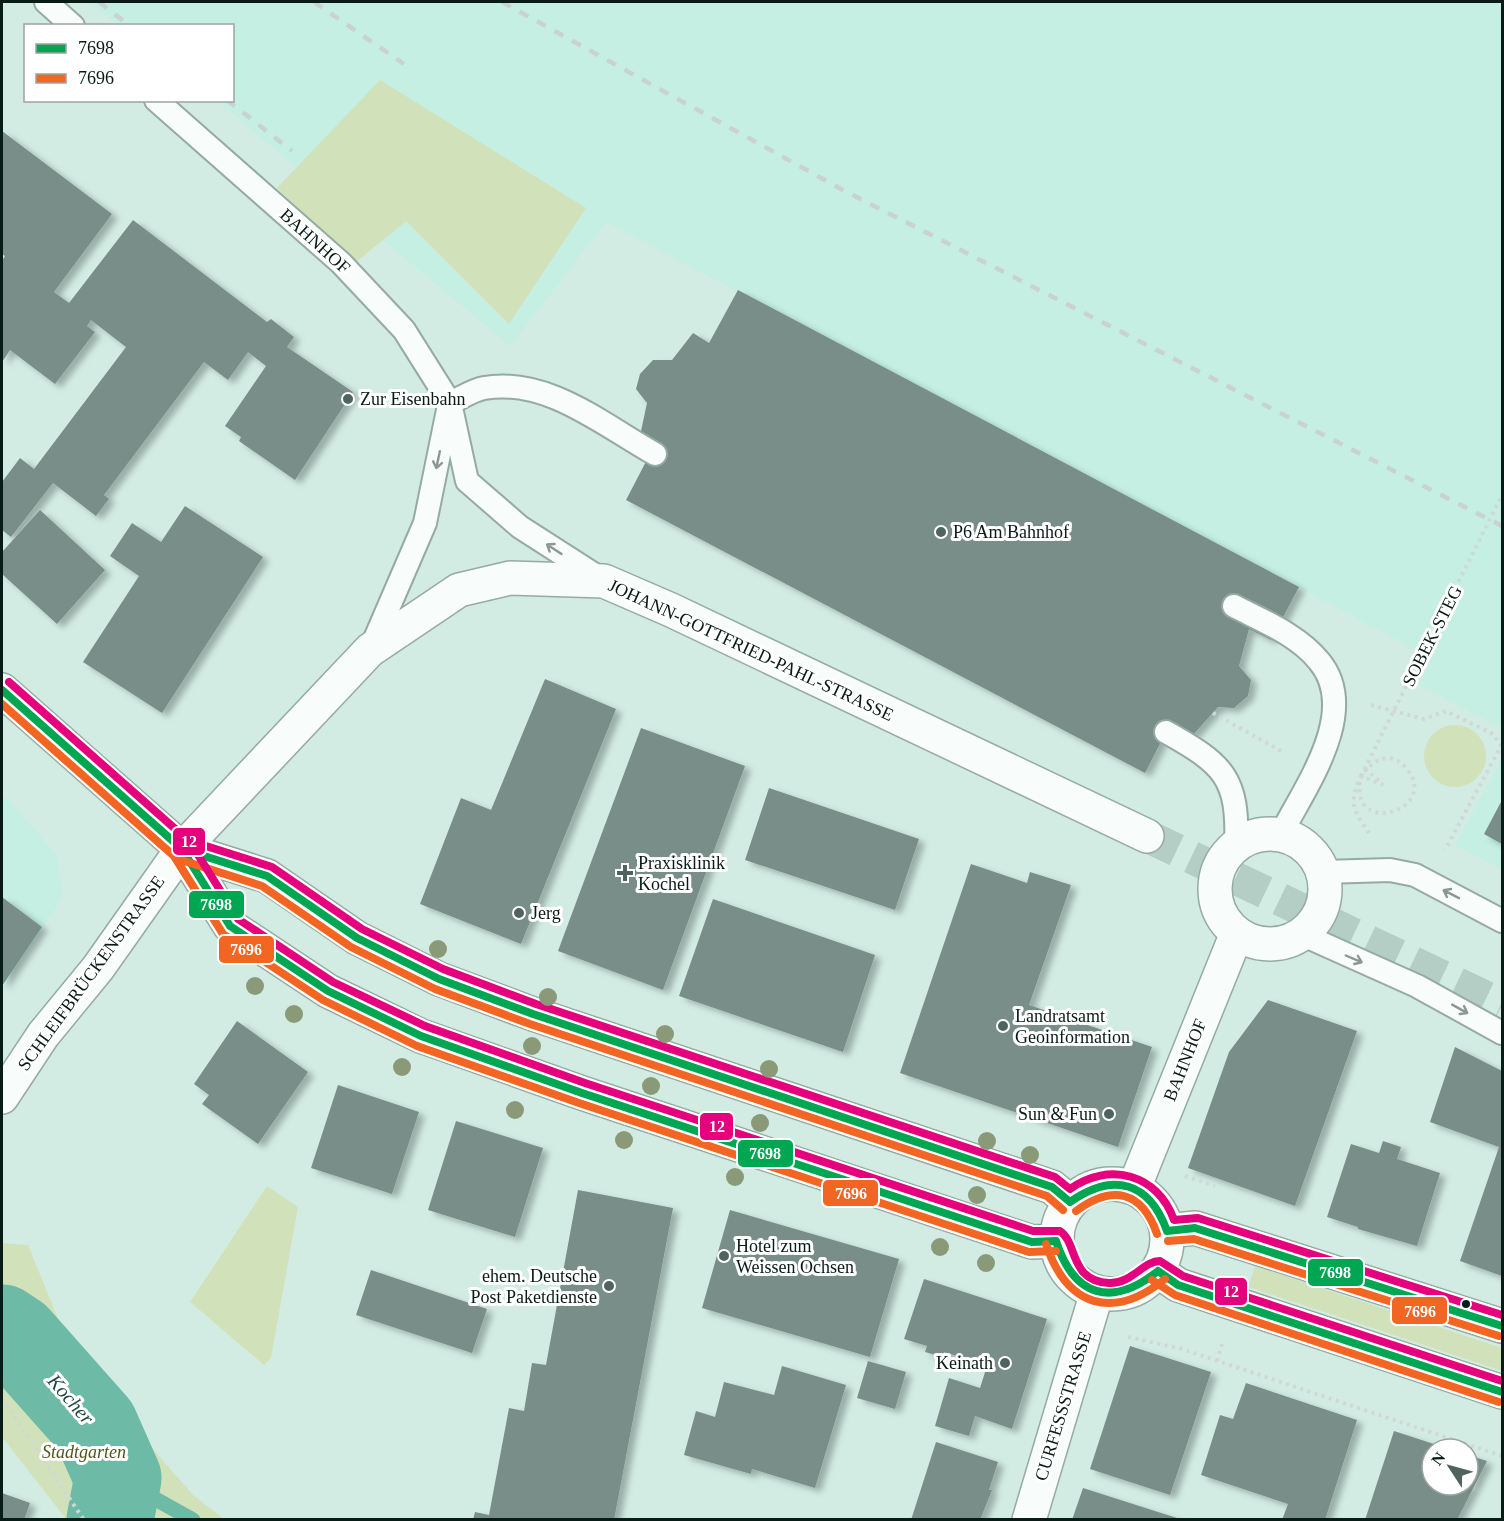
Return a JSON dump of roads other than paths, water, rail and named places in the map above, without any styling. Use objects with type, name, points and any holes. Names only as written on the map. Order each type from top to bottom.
[{"type":"street","name":"JOHANN-GOTTFRIED-PAHL-STRASSE","points":[[182,849],[370,650],[459,590],[510,578],[603,581],[670,610],[1147,836]]},
{"type":"street","points":[[2,690],[182,849],[231,926],[328,992],[421,1036],[582,1093],[1032,1242],[1056,1240]]},
{"type":"street","points":[[1281,834],[1308,848],[1323,872],[1324,901],[1311,925],[1301,934],[1286,942],[1269,944],[1252,941],[1237,933],[1225,921],[1218,906],[1215,890],[1217,873],[1224,858],[1236,846],[1250,838],[1281,834]]},
{"type":"street","points":[[182,849],[267,876],[357,938],[439,979],[533,1014],[1052,1187],[1070,1202]]},
{"type":"street","name":"SCHLEIFBRÜCKENSTRASSE","points":[[2,1097],[43,1035],[98,968],[182,849]]},
{"type":"street","name":"BAHNHOF","points":[[1134,1188],[1237,933]]},
{"type":"street","points":[[1122,1184],[1134,1188],[1156,1205],[1167,1231],[1166,1252],[1158,1270],[1146,1283],[1131,1291],[1114,1294],[1097,1292],[1073,1278],[1064,1267],[1056,1240],[1061,1216],[1070,1202],[1079,1194],[1100,1185],[1122,1184]]},
{"type":"street","points":[[1167,1231],[1195,1228],[1503,1326]]},
{"type":"street","points":[[1158,1270],[1178,1285],[1503,1392]]},
{"type":"street","name":"CURFESSSTRASSE","points":[[1029,1520],[1097,1292]]},
{"type":"lane","points":[[46,2],[71,24]]},
{"type":"lane","name":"BAHNHOF","points":[[158,102],[341,263],[404,330],[450,403],[467,481],[520,527],[603,581]]},
{"type":"lane","points":[[370,650],[425,523],[450,403],[483,388],[516,386],[568,402],[655,454]]},
{"type":"lane","points":[[1234,606],[1291,636],[1320,661],[1335,695],[1332,733],[1281,834]]},
{"type":"lane","points":[[1166,732],[1206,754],[1224,772],[1237,811],[1236,846]]},
{"type":"lane","points":[[1323,872],[1390,870],[1415,875],[1503,921]]},
{"type":"lane","points":[[1301,934],[1417,986],[1503,1033]]},
{"type":"waterway","name":"Kocher","points":[[2,1328],[17,1338],[95,1426],[118,1478],[110,1520]]},
{"type":"waterway","points":[[118,1478],[193,1520]]},
{"type":"tunnel","points":[[1147,836],[1502,1005]]},
{"type":"railway","points":[[99,2],[127,24]]},
{"type":"railway","points":[[314,2],[404,64]]},
{"type":"railway","points":[[502,2],[841,189],[1502,526]]},
{"type":"railway","points":[[230,102],[292,151]]},
{"type":"place","name":"Zur Eisenbahn","points":[[348,399]]},
{"type":"place","name":"P6 Am Bahnhof","points":[[941,532]]},
{"type":"place","name":"Praxisklinik Kochel","points":[[625,873]]},
{"type":"place","name":"Jerg","points":[[519,913]]},
{"type":"place","name":"Landratsamt Geoinformation","points":[[1003,1026]]},
{"type":"place","name":"Sun & Fun","points":[[1109,1114]]},
{"type":"place","name":"Hotel zum Weissen Ochsen","points":[[724,1256]]},
{"type":"place","name":"ehem. Deutsche Post Paketdienste","points":[[609,1286]]},
{"type":"place","name":"Keinath","points":[[1005,1363]]},
{"type":"park label","name":"Stadtgarten","points":[[84,1452]]}]
